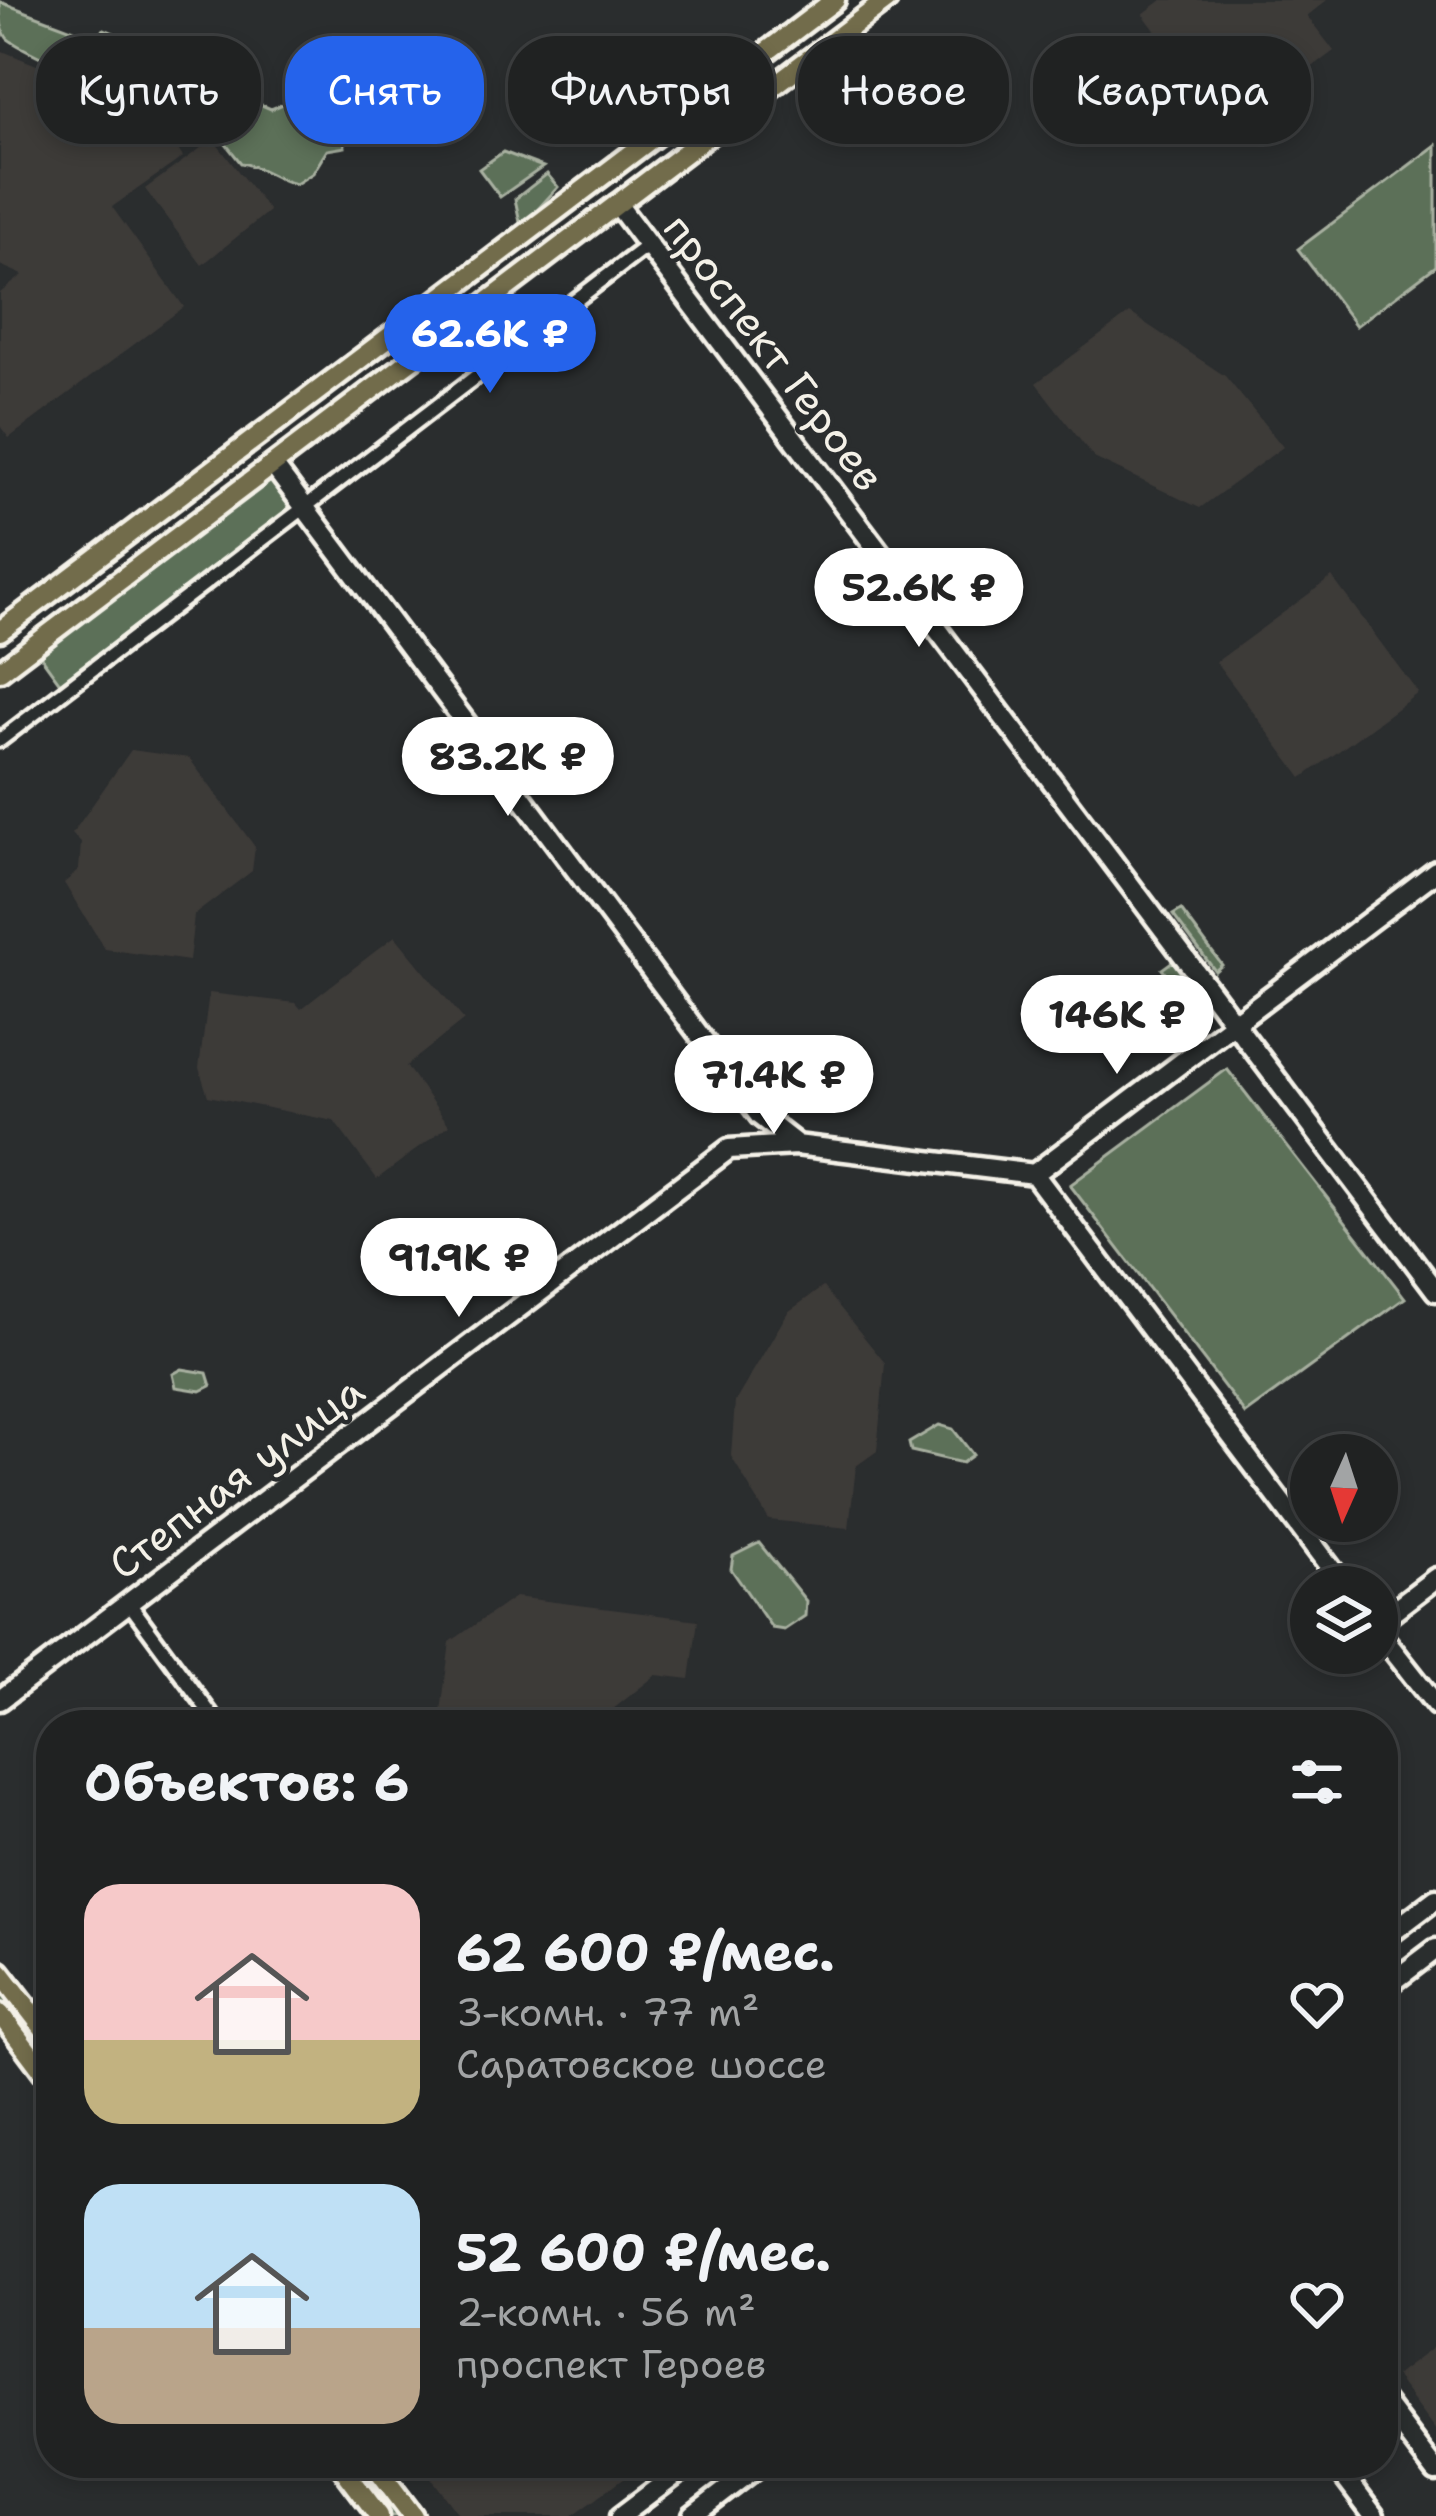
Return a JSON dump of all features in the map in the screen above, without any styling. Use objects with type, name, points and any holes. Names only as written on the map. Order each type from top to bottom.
[{"type":"main road","points":[[774,46],[835,0]]},
{"type":"main road","points":[[774,85],[887,0]]},
{"type":"main road","points":[[0,631],[643,144]]},
{"type":"main road","points":[[0,671],[696,144]]},
{"type":"main road","points":[[480,267],[500,293]]},
{"type":"main road","points":[[253,439],[273,465]]},
{"type":"main road","points":[[0,1972],[36,2019]]},
{"type":"main road","points":[[0,2014],[36,2061]]},
{"type":"main road","points":[[350,2478],[379,2516]]},
{"type":"main road","points":[[385,2478],[413,2516]]},
{"type":"street","name":"проспект Героев","points":[[617,204],[1436,1291]]},
{"type":"street","points":[[0,740],[648,245]]},
{"type":"street","points":[[273,465],[770,1127],[796,1144]]},
{"type":"street","points":[[730,1149],[796,1144],[1034,1174],[1436,871]]},
{"type":"street","points":[[730,1149],[749,1126],[751,1101]]},
{"type":"street","name":"Степная улица","points":[[0,1700],[730,1149]]},
{"type":"street","points":[[1034,1174],[1329,1566]]},
{"type":"street","points":[[1398,1609],[1436,1578]]},
{"type":"street","points":[[129,1603],[208,1710]]},
{"type":"street","points":[[1398,1654],[1436,1706]]},
{"type":"street","points":[[1398,1928],[1436,1899]]},
{"type":"street","points":[[1398,1978],[1436,1949]]},
{"type":"street","points":[[1398,2422],[1436,2472]]},
{"type":"street","points":[[621,2516],[672,2478]]},
{"type":"street","points":[[693,2516],[742,2478]]},
{"type":"street","points":[[1345,2478],[1374,2516]]},
{"type":"shaded area","points":[[1162,0],[1327,0],[1307,16],[1334,51],[1311,68],[1311,36],[1159,36],[1143,14]]},
{"type":"shaded area","points":[[0,50],[36,65],[36,144],[174,144],[183,157],[112,207],[184,307],[9,438],[0,426],[0,293],[23,275],[0,265]]},
{"type":"shaded area","points":[[206,144],[217,144],[269,211],[202,265],[145,189]]},
{"type":"shaded area","points":[[1130,313],[1225,376],[1283,447],[1200,508],[1094,458],[1036,383]]},
{"type":"shaded area","points":[[1332,577],[1418,693],[1302,778],[1216,662]]},
{"type":"shaded area","points":[[131,750],[189,758],[255,847],[252,871],[194,915],[189,961],[105,949],[64,883],[79,870],[81,843],[72,834]]},
{"type":"shaded area","points":[[395,936],[464,1020],[406,1066],[449,1125],[377,1179],[334,1121],[208,1096],[199,1068],[209,993],[296,1003],[301,1009]]},
{"type":"shaded area","points":[[823,1287],[885,1363],[877,1451],[856,1466],[849,1528],[769,1520],[731,1456],[735,1402],[788,1312]]},
{"type":"shaded area","points":[[515,1597],[698,1620],[690,1679],[656,1675],[612,1710],[441,1710],[450,1642]]},
{"type":"shaded area","points":[[1436,2345],[1436,2431],[1398,2380],[1398,2374]]},
{"type":"shaded area","points":[[431,2478],[624,2478],[572,2516],[460,2516]]},
{"type":"green space","points":[[0,2],[90,36],[36,36],[36,54],[7,38]]},
{"type":"green space","points":[[261,105],[271,109],[285,105],[285,144],[345,144],[327,150],[313,173],[296,184],[241,163],[226,144],[261,144]]},
{"type":"green space","points":[[1436,145],[1436,266],[1356,326],[1298,249]]},
{"type":"green space","points":[[503,152],[543,167],[500,197],[479,169]]},
{"type":"green space","points":[[547,174],[558,187],[527,221],[520,222],[515,199]]},
{"type":"green space","points":[[271,477],[293,506],[60,683],[39,654]]},
{"type":"green space","points":[[1181,910],[1222,965],[1215,971],[1173,915]]},
{"type":"green space","points":[[1173,961],[1197,992],[1186,1001],[1162,969]]},
{"type":"green space","points":[[1227,1069],[1405,1298],[1245,1414],[1070,1185]]},
{"type":"green space","points":[[182,1369],[207,1373],[211,1386],[201,1391],[176,1387],[173,1374]]},
{"type":"green space","points":[[939,1425],[953,1429],[973,1455],[962,1463],[911,1451],[909,1443]]},
{"type":"green space","points":[[759,1543],[806,1601],[805,1616],[784,1630],[772,1628],[731,1569],[733,1556]]},
{"type":"green space","points":[[0,1981],[36,2028],[36,2052],[0,2005]]},
{"type":"green space","points":[[357,2478],[376,2478],[405,2516],[386,2516]]}]
